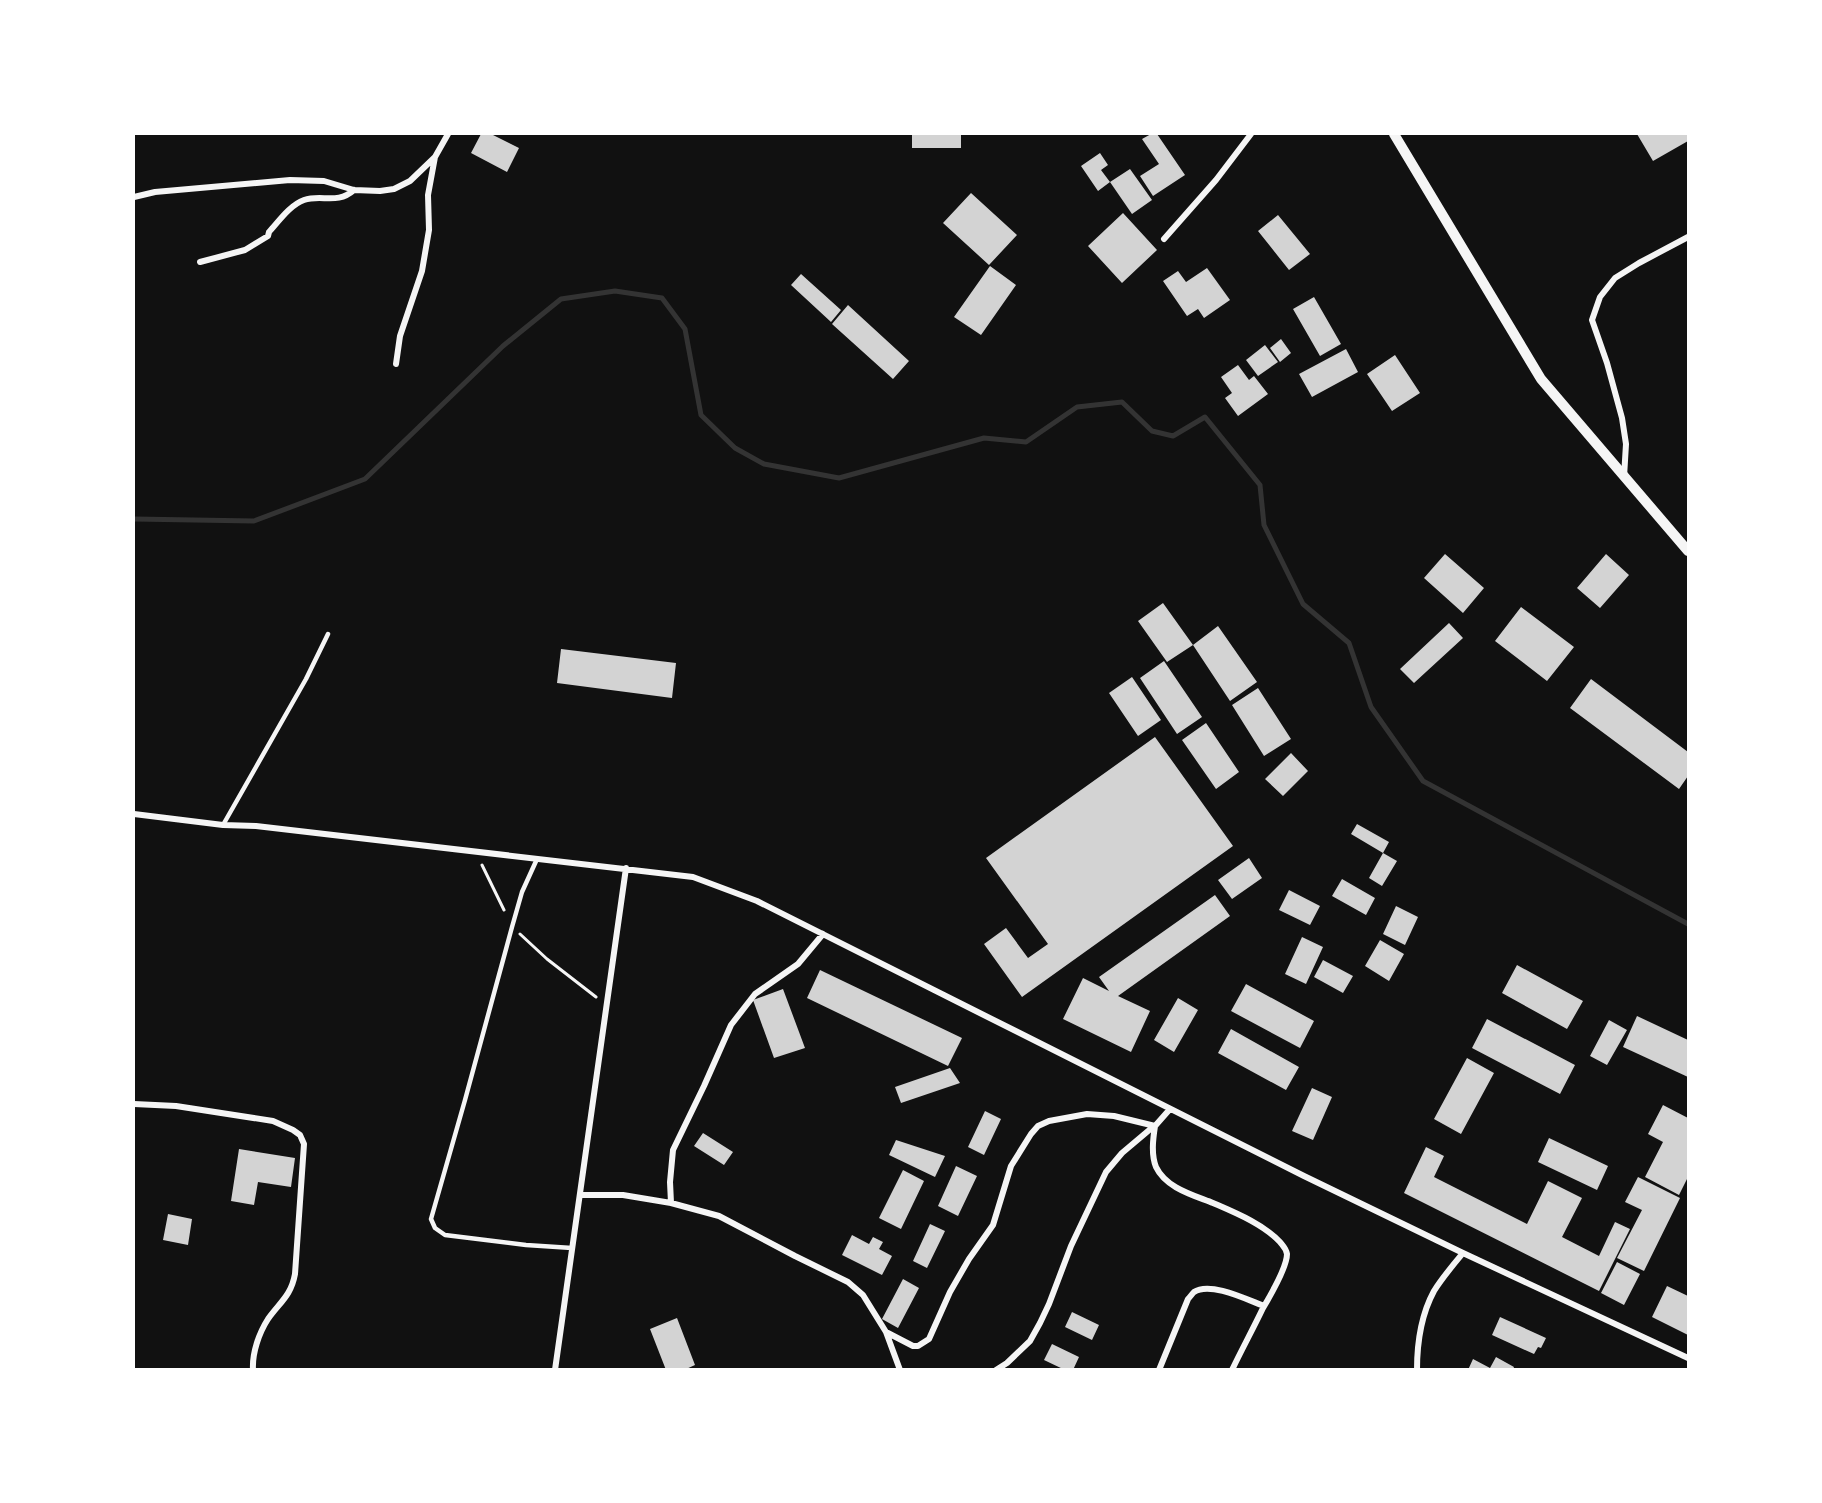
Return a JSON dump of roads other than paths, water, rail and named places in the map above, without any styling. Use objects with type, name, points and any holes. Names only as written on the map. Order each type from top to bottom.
[{"type":"street","points":[[134,197],[155,192],[290,180],[324,181],[354,190],[394,189],[410,181],[435,157],[448,134]]},
{"type":"street","points":[[1164,239],[1203,196],[1251,134]]},
{"type":"street","points":[[1394,134],[1541,379],[1689,551]]},
{"type":"street","points":[[396,364],[400,336],[422,271],[429,230],[428,195],[435,157]]},
{"type":"street","points":[[200,262],[245,250],[260,241],[268,236],[269,232],[294,206],[305,199],[342,198],[354,190]]},
{"type":"street","points":[[1624,477],[1626,444],[1622,418],[1592,320],[1600,297],[1615,278],[1639,262],[1689,237]]},
{"type":"street","points":[[134,814],[693,877],[757,901],[1170,1109],[1463,1253],[1689,1358]]},
{"type":"street","points":[[555,1370],[626,868]]},
{"type":"street","points":[[671,1203],[673,1150],[731,1025],[755,994],[798,964],[823,934]]},
{"type":"street","points":[[134,1104],[176,1106],[273,1121],[300,1135],[304,1144],[293,1287],[268,1320],[259,1337],[252,1358],[253,1370]]},
{"type":"street","points":[[996,1370],[1030,1341],[1040,1323],[1071,1246],[1106,1172],[1122,1153],[1155,1126],[1170,1109]]},
{"type":"street","points":[[886,1332],[913,1346],[918,1346],[929,1339],[969,1259],[993,1225],[1011,1167],[1038,1126],[1049,1121],[1087,1114],[1114,1116],[1155,1126]]},
{"type":"street","points":[[1155,1126],[1154,1158],[1162,1175],[1181,1191],[1213,1203],[1263,1228],[1286,1249],[1285,1262],[1272,1294],[1232,1370]]},
{"type":"street","points":[[579,1195],[623,1194],[671,1203],[719,1216],[848,1282],[863,1295],[886,1332],[900,1370]]},
{"type":"street","points":[[1417,1370],[1424,1312],[1435,1290],[1463,1253]]},
{"type":"street","points":[[1159,1370],[1188,1299],[1195,1291],[1205,1288],[1225,1291],[1264,1306]]},
{"type":"lane","points":[[223,825],[306,679],[328,634]]},
{"type":"lane","points":[[537,859],[522,892],[431,1219],[435,1228],[445,1235],[572,1248]]},
{"type":"waterway","points":[[134,519],[254,521],[365,479],[503,346],[561,299],[615,291],[662,298],[685,329],[701,415],[735,448],[764,464],[839,478],[984,438],[1026,442],[1077,407],[1122,402],[1152,431],[1173,436],[1205,417],[1260,485],[1264,525],[1303,604],[1349,643],[1371,707],[1423,781],[1688,924]]}]
